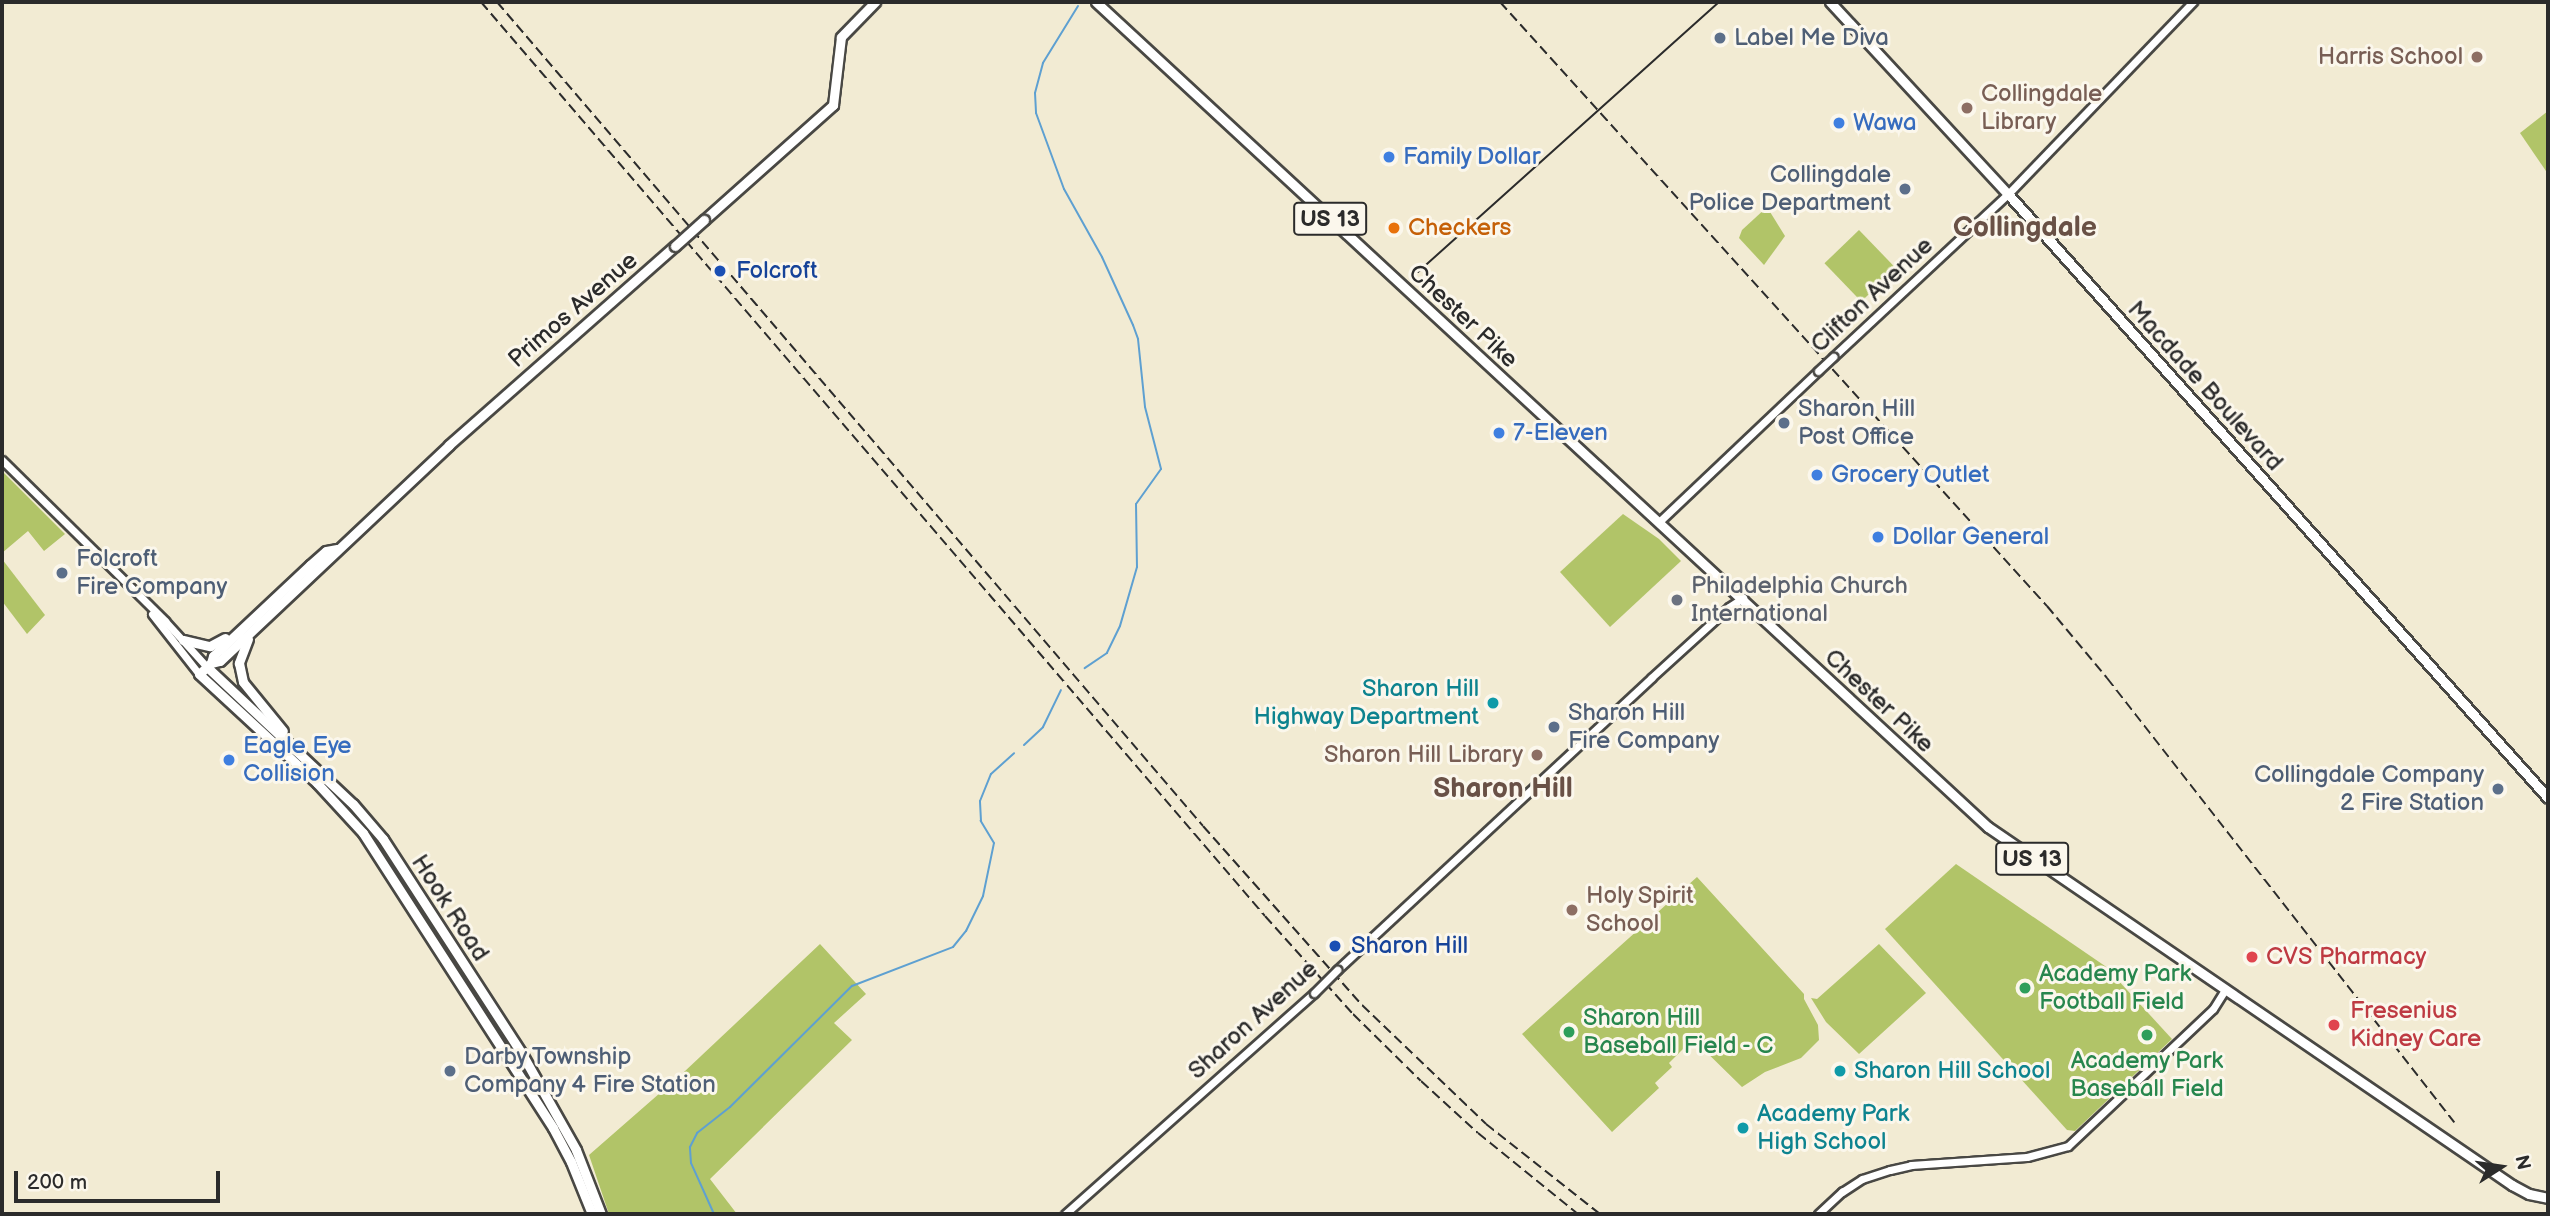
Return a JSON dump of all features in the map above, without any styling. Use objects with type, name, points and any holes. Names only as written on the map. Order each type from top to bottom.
[{"type":"main road","name":"Primos Avenue","points":[[199,674],[209,665],[213,656],[248,629],[326,551],[337,549],[822,117],[835,101],[841,37],[875,2]]},
{"type":"main road","name":"Chester Pike","points":[[1096,2],[1660,521],[1981,821],[2512,1185],[2529,1194],[2548,1198]]},
{"type":"main road","name":"Macdade Boulevard","points":[[1830,2],[2008,194],[2548,798]]},
{"type":"main road","points":[[183,639],[210,646],[248,629]]},
{"type":"main road","points":[[248,629],[239,663],[243,682],[291,744]]},
{"type":"main road","name":"Hook Road","points":[[209,665],[354,804],[383,839],[528,1065],[576,1150],[601,1214]]},
{"type":"main road","name":"Hook Road","points":[[199,674],[317,783],[363,833],[553,1128],[592,1214]]},
{"type":"street","name":"Clifton Avenue","points":[[1660,521],[2008,194],[2193,2]]},
{"type":"street","points":[[2,460],[147,607],[209,665]]},
{"type":"street","name":"Sharon Avenue","points":[[1065,1214],[1314,993],[1670,660],[1743,598]]},
{"type":"street","points":[[147,607],[199,674]]},
{"type":"street","points":[[1818,1214],[1861,1179],[1890,1170],[1911,1165],[2027,1157],[2068,1146],[2095,1125],[2213,1009],[2225,990]]},
{"type":"green space","points":[[2548,111],[2548,174],[2520,133]]},
{"type":"green space","points":[[1767,207],[1785,236],[1764,265],[1739,238],[1742,230]]},
{"type":"green space","points":[[1859,230],[1896,268],[1861,301],[1824,263]]},
{"type":"green space","points":[[2,471],[65,534],[44,551],[28,531],[2,553]]},
{"type":"green space","points":[[1623,514],[1659,539],[1681,561],[1610,627],[1560,572]]},
{"type":"green space","points":[[2,559],[45,615],[27,634],[2,601]]},
{"type":"green space","points":[[1956,864],[2105,966],[2172,1039],[2075,1131],[2067,1130],[1885,929]]},
{"type":"green space","points":[[1697,877],[1804,994],[1818,1025],[1819,1040],[1801,1058],[1765,1072],[1742,1087],[1693,1039],[1669,1063],[1672,1067],[1655,1083],[1659,1088],[1612,1132],[1522,1034]]},
{"type":"green space","points":[[820,944],[866,994],[834,1023],[852,1040],[710,1179],[737,1214],[609,1214],[589,1155],[684,1072]]},
{"type":"green space","points":[[1879,944],[1926,993],[1859,1054],[1826,1022],[1811,998],[1817,999]]},
{"type":"waterway","points":[[1078,6],[1043,63],[1035,93],[1036,113],[1064,189],[1102,257],[1138,339],[1145,407],[1161,469],[1136,504],[1137,567],[1120,626],[1107,653],[1085,668]]},
{"type":"waterway","points":[[1024,745],[1043,727],[1061,690]]},
{"type":"waterway","points":[[714,1214],[691,1163],[690,1147],[697,1133],[730,1107],[852,986],[953,947],[966,931],[983,896],[994,843],[981,821],[980,801],[991,774],[1014,753]]},
{"type":"tram line","points":[[1418,272],[1719,2]]},
{"type":"railway","points":[[481,2],[1265,916],[1353,1014],[1478,1133],[1578,1214]]},
{"type":"railway","points":[[497,2],[1203,826],[1362,1005],[1486,1124],[1600,1214]]},
{"type":"railway","points":[[1500,2],[2047,606],[2107,678],[2454,1122]]},
{"type":"place","name":"Label Me Diva","points":[[1720,38]]},
{"type":"place","name":"Harris School","points":[[2477,57]]},
{"type":"place","name":"Collingdale Library","points":[[1967,108]]},
{"type":"place","name":"Wawa","points":[[1839,123]]},
{"type":"place","name":"Family Dollar","points":[[1389,157]]},
{"type":"place","name":"Collingdale Police Department","points":[[1905,189]]},
{"type":"place","name":"Checkers","points":[[1394,228]]},
{"type":"place","name":"Folcroft","points":[[720,271]]},
{"type":"place","name":"Sharon Hill Post Office","points":[[1784,423]]},
{"type":"place","name":"7-Eleven","points":[[1499,433]]},
{"type":"place","name":"Grocery Outlet","points":[[1817,475]]},
{"type":"place","name":"Dollar General","points":[[1878,537]]},
{"type":"place","name":"Folcroft Fire Company","points":[[62,573]]},
{"type":"place","name":"Philadelphia Church International","points":[[1677,600]]},
{"type":"place","name":"Sharon Hill Highway Department","points":[[1493,703]]},
{"type":"place","name":"Sharon Hill Fire Company","points":[[1554,727]]},
{"type":"place","name":"Sharon Hill Library","points":[[1537,755]]},
{"type":"place","name":"Eagle Eye Collision","points":[[229,760]]},
{"type":"place","name":"Collingdale Company 2 Fire Station","points":[[2498,789]]},
{"type":"place","name":"Holy Spirit School","points":[[1572,910]]},
{"type":"place","name":"Sharon Hill","points":[[1335,946]]},
{"type":"place","name":"CVS Pharmacy","points":[[2252,957]]},
{"type":"place","name":"Academy Park Football Field","points":[[2025,988]]},
{"type":"place","name":"Fresenius Kidney Care","points":[[2334,1025]]},
{"type":"place","name":"Sharon Hill Baseball Field - C","points":[[1569,1032]]},
{"type":"place","name":"Academy Park Baseball Field","points":[[2147,1035]]},
{"type":"place","name":"Darby Township Company 4 Fire Station","points":[[450,1071]]},
{"type":"place","name":"Sharon Hill School","points":[[1840,1071]]},
{"type":"place","name":"Academy Park High School","points":[[1743,1128]]},
{"type":"district","name":"Collingdale","points":[[2025,228]]},
{"type":"district","name":"Sharon Hill","points":[[1503,789]]}]
